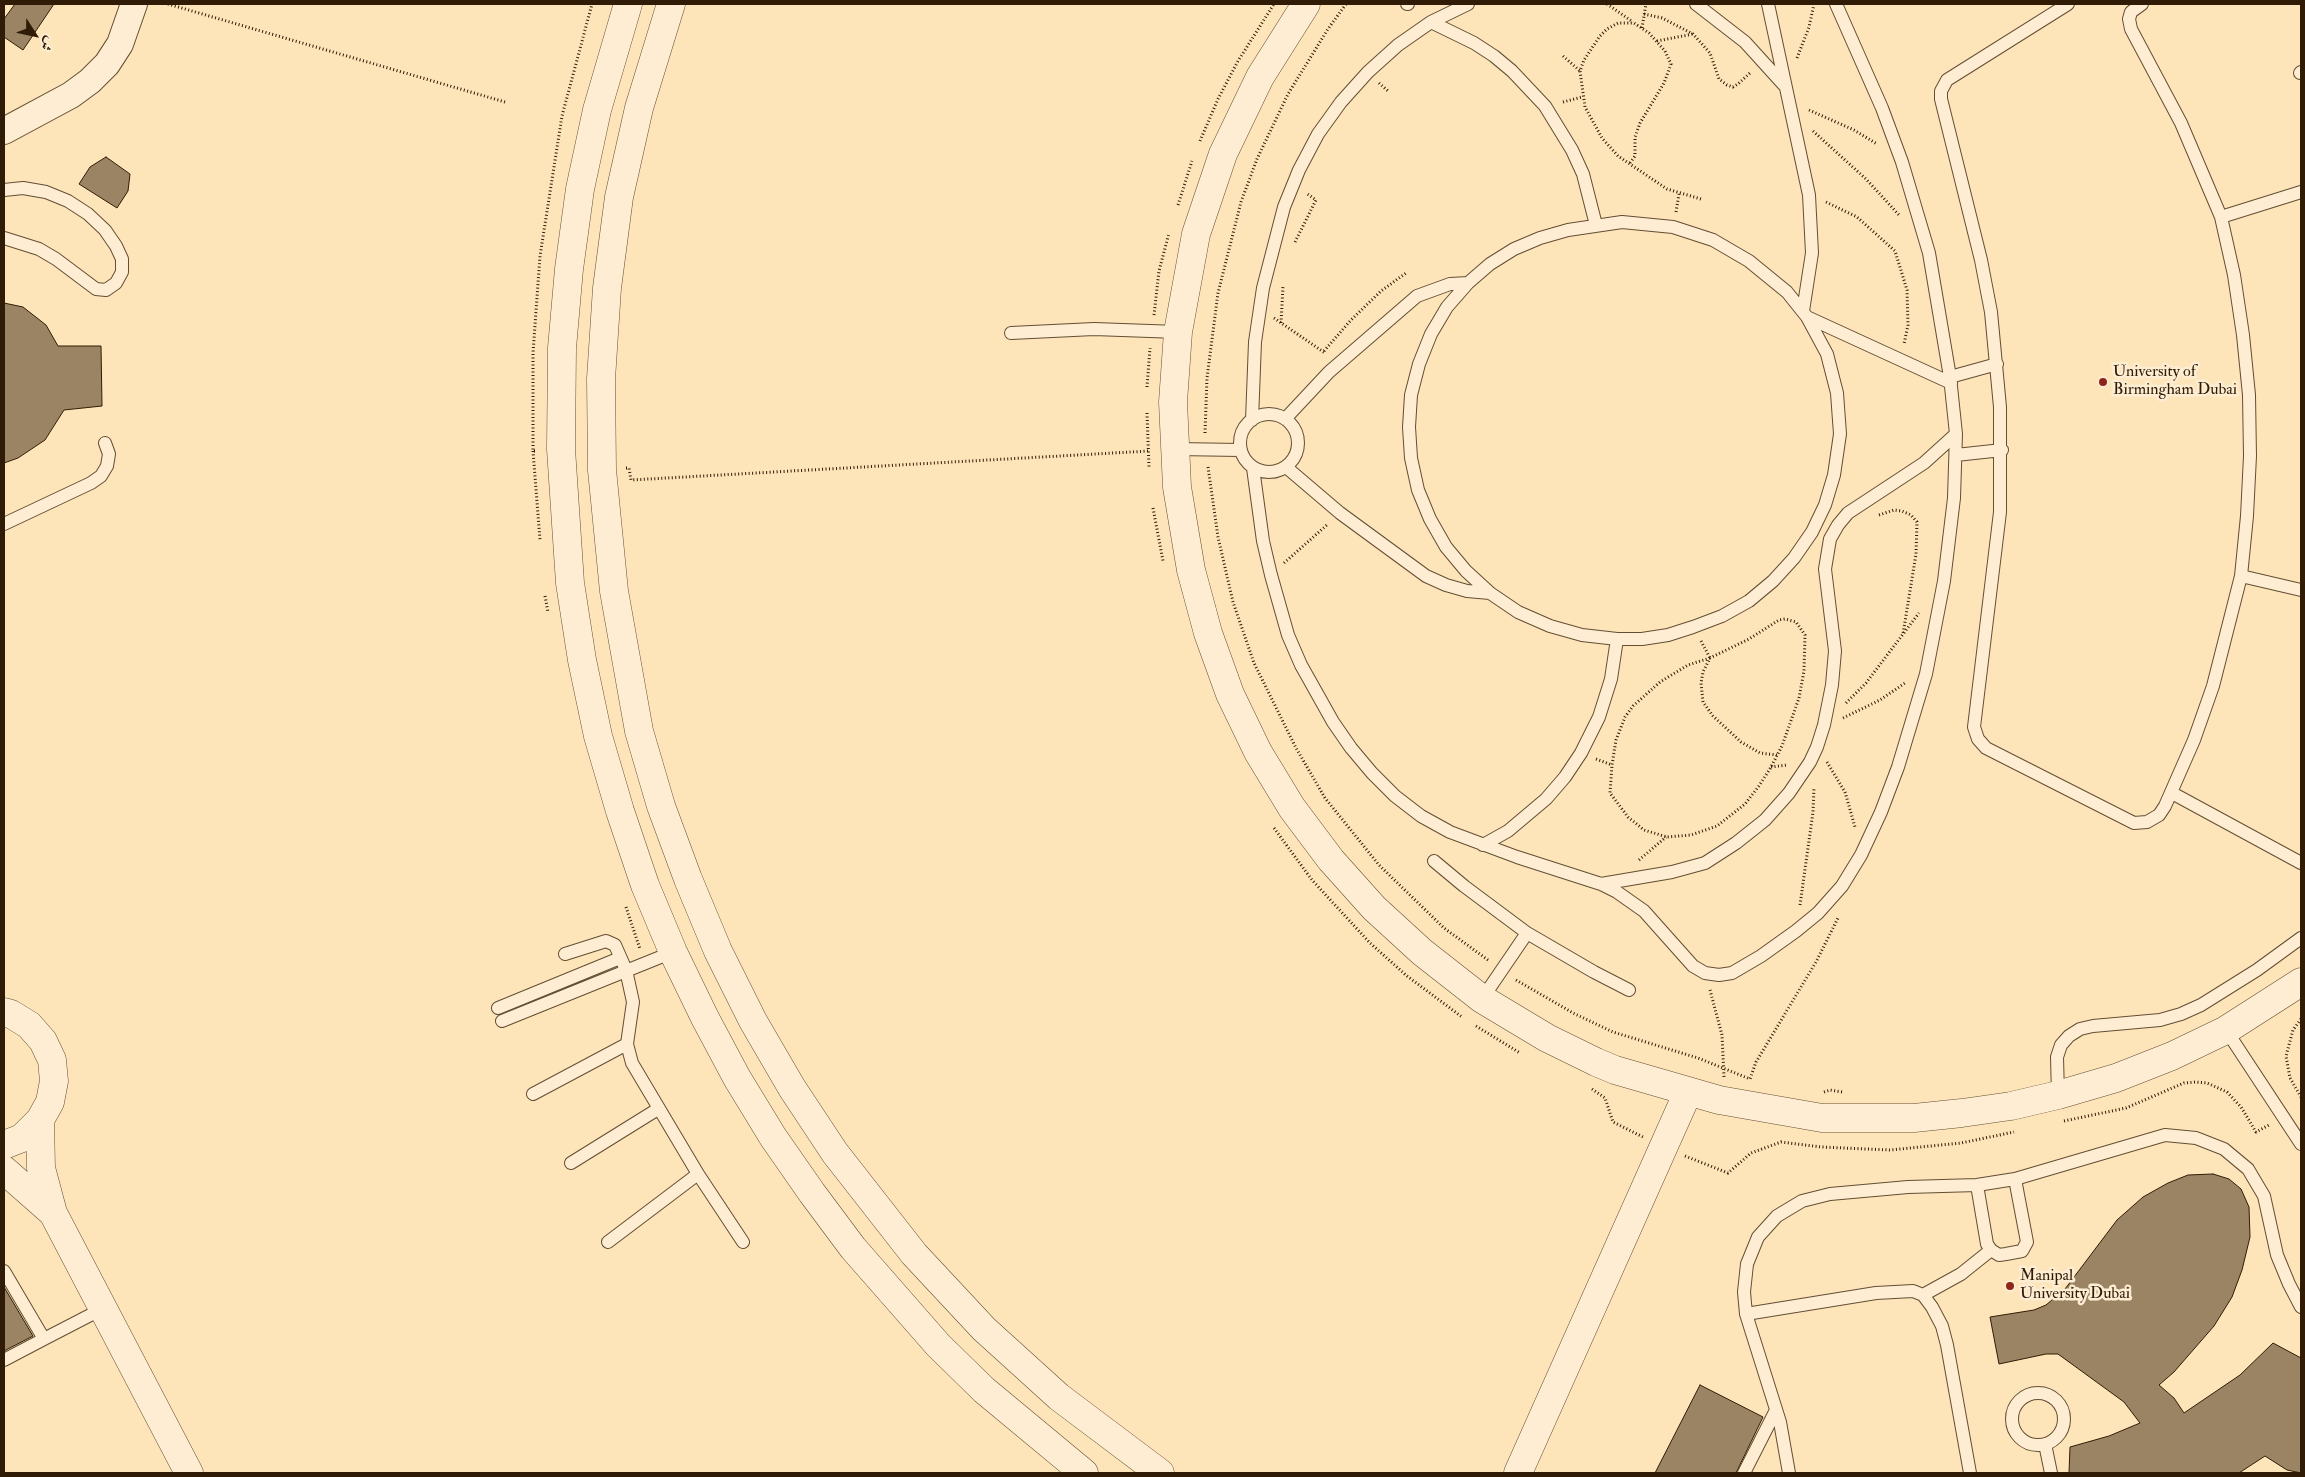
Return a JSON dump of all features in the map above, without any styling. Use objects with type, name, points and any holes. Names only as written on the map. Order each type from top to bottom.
[{"type":"street","points":[[4,132],[71,95],[90,81],[107,64],[120,44],[134,4]]},
{"type":"street","points":[[628,4],[597,110],[579,198],[569,269],[562,348],[561,449],[570,583],[582,660],[596,726],[623,820],[645,885],[673,952],[737,1078],[773,1137],[853,1248],[938,1345],[984,1390],[1084,1473]]},
{"type":"street","points":[[671,4],[639,108],[619,198],[607,288],[602,370],[602,470],[606,531],[614,591],[640,731],[661,806],[688,879],[718,951],[753,1020],[792,1088],[835,1153],[914,1254],[972,1316],[1021,1363],[1099,1429],[1160,1473]]},
{"type":"street","points":[[1306,4],[1260,77],[1223,154],[1196,234],[1178,332],[1173,402],[1177,487],[1191,570],[1208,633],[1230,694],[1258,752],[1298,816],[1331,860],[1374,908],[1422,952],[1482,999],[1546,1038],[1596,1062],[1688,1092],[1719,1100],[1822,1118],[1875,1118],[1962,1113],[2010,1106],[2058,1095],[2116,1078],[2226,1030],[2301,982]]},
{"type":"street","points":[[4,1012],[29,1025],[43,1041],[52,1060],[54,1081],[52,1095],[40,1120],[22,1138],[4,1145]]},
{"type":"street","points":[[1518,1473],[1688,1092]]},
{"type":"street","points":[[40,1120],[41,1168],[53,1213],[189,1473]]},
{"type":"street","points":[[4,1170],[53,1213]]},
{"type":"lane","points":[[1252,420],[1252,388],[1259,308],[1271,252],[1284,207],[1318,134],[1341,102],[1368,72],[1392,50],[1431,22],[1468,4]]},
{"type":"lane","points":[[1696,4],[1745,42],[1785,86]]},
{"type":"lane","points":[[1768,4],[1809,195],[1812,253],[1805,314]]},
{"type":"lane","points":[[1253,468],[1263,541],[1270,575],[1288,635],[1301,665],[1320,701],[1351,748],[1384,784],[1421,816],[1450,832],[1483,845],[1601,884],[1632,900],[1693,966],[1705,972],[1719,975],[1732,972],[1761,956],[1796,931],[1818,913],[1842,886],[1861,855],[1881,812],[1914,721],[1928,663],[1950,540],[1956,455],[1951,380],[1929,253],[1902,162],[1863,60],[1836,4]]},
{"type":"lane","points":[[2068,4],[1947,80],[1941,90],[1941,99],[1981,260],[1991,312],[1997,364],[2002,450],[1998,530],[1974,727],[1978,739],[1986,748],[2134,823],[2147,822],[2159,815],[2172,793],[2194,740],[2213,686],[2241,576],[2250,456],[2249,395],[2243,335],[2236,284],[2221,217],[2181,123],[2131,29],[2128,8],[2142,4]]},
{"type":"lane","points":[[1431,22],[1474,43],[1494,56],[1512,71],[1545,106],[1572,150],[1583,174],[1596,225]]},
{"type":"lane","points":[[4,190],[22,188],[46,192],[68,201],[88,214],[105,230],[116,246],[122,259],[122,272],[116,283],[106,290],[96,289],[56,258],[39,249],[4,238]]},
{"type":"lane","points":[[2221,217],[2301,192]]},
{"type":"lane","points":[[1622,222],[1673,228],[1713,240],[1749,261],[1769,275],[1787,292],[1805,314],[1826,354],[1837,393],[1840,434],[1834,475],[1825,505],[1812,532],[1794,558],[1773,581],[1749,600],[1722,616],[1668,635],[1642,639],[1616,639],[1582,635],[1550,626],[1518,612],[1490,593],[1466,571],[1446,547],[1430,519],[1418,490],[1411,458],[1409,427],[1411,395],[1418,364],[1431,334],[1447,306],[1468,283],[1490,264],[1514,249],[1540,238],[1596,225],[1622,222]]},
{"type":"lane","points":[[1285,419],[1302,399],[1340,363],[1417,296],[1450,284],[1468,283]]},
{"type":"lane","points":[[1805,314],[1899,359],[1951,380],[1997,364]]},
{"type":"lane","points":[[1011,333],[1094,329],[1178,332]]},
{"type":"lane","points":[[1268,414],[1285,419],[1296,434],[1298,443],[1292,460],[1286,467],[1276,471],[1264,472],[1253,468],[1245,460],[1241,450],[1241,438],[1245,428],[1252,420],[1268,414]]},
{"type":"lane","points":[[1601,884],[1634,880],[1672,872],[1705,862],[1736,843],[1764,820],[1789,793],[1810,762],[1817,747],[1825,721],[1832,684],[1835,651],[1825,569],[1830,539],[1848,513],[1924,463],[1956,434]]},
{"type":"lane","points":[[4,524],[91,483],[101,476],[107,466],[109,454],[105,443]]},
{"type":"lane","points":[[1175,449],[1241,450]]},
{"type":"lane","points":[[1956,455],[2002,450]]},
{"type":"lane","points":[[1286,467],[1340,513],[1426,576],[1460,589],[1490,593]]},
{"type":"lane","points":[[2241,576],[2301,590]]},
{"type":"lane","points":[[1483,845],[1520,823],[1546,799],[1581,753],[1599,717],[1609,686],[1616,639]]},
{"type":"lane","points":[[2172,793],[2301,863]]},
{"type":"lane","points":[[1434,861],[1479,898],[1527,933],[1629,990]]},
{"type":"lane","points":[[1482,999],[1527,933]]},
{"type":"lane","points":[[2058,1095],[2057,1057],[2061,1045],[2069,1036],[2080,1029],[2093,1026],[2160,1020],[2181,1014],[2219,994],[2301,938]]},
{"type":"lane","points":[[565,954],[606,940],[615,945],[623,964],[633,1002],[627,1044],[632,1063],[698,1174],[743,1242]]},
{"type":"lane","points":[[498,1008],[623,964],[673,952]]},
{"type":"lane","points":[[502,1021],[623,964]]},
{"type":"lane","points":[[2226,1030],[2301,1144]]},
{"type":"lane","points":[[533,1094],[627,1044]]},
{"type":"lane","points":[[571,1163],[658,1109]]},
{"type":"lane","points":[[1789,1473],[1776,1410],[1746,1314],[1744,1292],[1747,1264],[1758,1237],[1777,1216],[1802,1201],[1830,1194],[1908,1187],[1977,1185],[2014,1179],[2136,1142],[2166,1135],[2196,1138],[2224,1149],[2248,1169],[2264,1196],[2278,1255],[2289,1284],[2301,1307]]},
{"type":"lane","points":[[608,1242],[698,1174]]},
{"type":"lane","points":[[1977,1185],[1987,1244],[1999,1255],[2022,1250],[2027,1242],[2014,1179]]},
{"type":"lane","points":[[1922,1295],[1961,1274],[1992,1250]]},
{"type":"lane","points":[[4,1271],[44,1339]]},
{"type":"lane","points":[[1746,1314],[1876,1293],[1913,1291],[1922,1295],[1932,1307],[1939,1320],[1947,1345],[1957,1392],[1970,1473]]},
{"type":"lane","points":[[4,1360],[102,1309]]},
{"type":"lane","points":[[2044,1393],[2056,1400],[2063,1411],[2063,1425],[2056,1437],[2045,1444],[2032,1444],[2020,1438],[2013,1426],[2012,1413],[2019,1401],[2030,1394],[2044,1393]]},
{"type":"lane","points":[[1744,1473],[1776,1410]]},
{"type":"lane","points":[[2045,1444],[2051,1473]]},
{"type":"path","points":[[168,4],[505,102]]},
{"type":"path","points":[[1346,4],[1328,29],[1288,94],[1257,159],[1241,202],[1222,274],[1210,342],[1205,414],[1206,450],[1218,537],[1233,602],[1254,663],[1296,748],[1325,798],[1379,865],[1444,928],[1501,970],[1544,998],[1613,1032],[1698,1058],[1750,1079],[1756,1062],[1816,962],[1841,910]]},
{"type":"path","points":[[1607,4],[1642,28],[1657,41],[1670,57],[1670,71],[1640,123],[1635,137],[1635,156],[1630,163]]},
{"type":"path","points":[[1642,28],[1646,4]]},
{"type":"path","points":[[1785,86],[1809,27],[1814,4]]},
{"type":"path","points":[[1644,14],[1662,18],[1693,34],[1710,53],[1720,79],[1727,85],[1733,86],[1738,84],[1762,60]]},
{"type":"path","points":[[1634,23],[1618,23],[1607,29],[1584,60],[1580,71],[1585,108],[1602,138],[1618,156],[1667,189],[1701,198]]},
{"type":"path","points":[[1657,41],[1693,34]]},
{"type":"path","points":[[1563,56],[1580,71]]},
{"type":"path","points":[[1791,108],[1854,130],[1902,162]]},
{"type":"path","points":[[1791,108],[1866,179],[1905,222]]},
{"type":"path","points":[[1292,250],[1316,200],[1294,183]]},
{"type":"path","points":[[1809,195],[1857,217],[1895,251],[1902,270],[1908,308],[1905,342],[1899,359]]},
{"type":"path","points":[[1324,352],[1351,320],[1382,290],[1406,273]]},
{"type":"path","points":[[1281,323],[1284,278]]},
{"type":"path","points":[[1259,308],[1340,363]]},
{"type":"path","points":[[602,470],[629,468],[631,480],[1175,449]]},
{"type":"path","points":[[1876,516],[1894,510],[1902,510],[1911,515],[1917,522],[1916,554],[1903,634]]},
{"type":"path","points":[[1270,575],[1340,513]]},
{"type":"path","points":[[1825,721],[1857,693],[1920,611]]},
{"type":"path","points":[[1779,620],[1790,620],[1802,628],[1806,643],[1799,698],[1791,725],[1777,755],[1759,786],[1744,804],[1717,826],[1691,835],[1667,837],[1644,830],[1628,817],[1610,793],[1616,740],[1625,717],[1644,694],[1688,666],[1710,658],[1749,639],[1779,620]]},
{"type":"path","points":[[1710,658],[1703,672],[1701,683],[1703,702],[1713,716],[1740,742],[1760,753],[1777,755]]},
{"type":"path","points":[[1825,721],[1880,700],[1905,683],[1928,663]]},
{"type":"path","points":[[1817,747],[1845,792],[1861,855]]},
{"type":"path","points":[[1796,931],[1813,812],[1814,786],[1810,762]]},
{"type":"path","points":[[1634,880],[1637,862],[1641,856],[1667,837]]},
{"type":"path","points":[[1705,972],[1722,1035],[1724,1069],[1719,1100]]},
{"type":"path","points":[[2301,1019],[2291,1036],[2286,1056],[2290,1078],[2301,1097]]},
{"type":"building","points":[[15,4],[54,4],[23,50],[4,37],[4,19]]},
{"type":"building","points":[[106,157],[130,174],[128,191],[117,208],[79,184],[90,167]]},
{"type":"building","points":[[4,303],[23,307],[46,325],[58,346],[101,346],[102,406],[64,410],[45,440],[18,458],[4,463]]},
{"type":"building","points":[[2213,1174],[2229,1179],[2241,1189],[2249,1207],[2250,1237],[2242,1270],[2232,1297],[2214,1326],[2174,1372],[2159,1385],[2174,1398],[2184,1413],[2240,1375],[2273,1343],[2301,1358],[2301,1473],[2287,1470],[2265,1456],[2239,1473],[2069,1473],[2070,1447],[2109,1436],[2140,1423],[2124,1402],[2058,1354],[2046,1354],[1999,1364],[1990,1317],[2034,1310],[2046,1305],[2065,1289],[2117,1220],[2143,1197],[2168,1183],[2188,1175]]},
{"type":"building","points":[[4,1287],[33,1336],[4,1351]]},
{"type":"building","points":[[1700,1385],[1763,1417],[1736,1473],[1655,1473]]},
{"type":"place","name":"University of Birmingham Dubai","points":[[2103,382]]},
{"type":"place","name":"Manipal University Dubai","points":[[2010,1286]]}]
